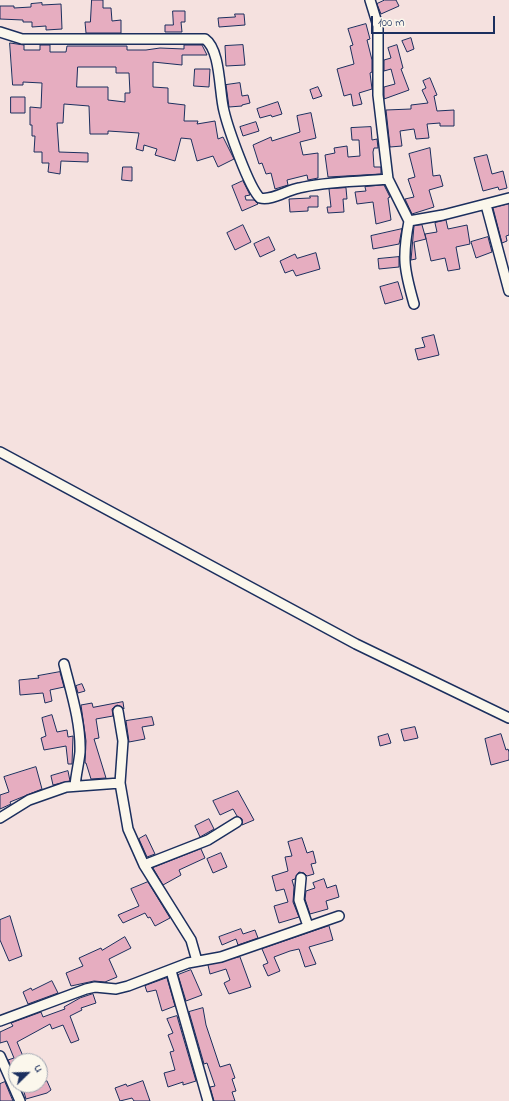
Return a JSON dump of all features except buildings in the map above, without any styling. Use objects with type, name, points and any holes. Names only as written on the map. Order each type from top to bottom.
[{"type":"street","points":[[370,0],[378,26],[378,95],[388,179],[409,222],[404,252],[404,267],[414,304]]},
{"type":"street","points":[[0,32],[15,38],[28,39],[205,39],[209,42],[214,51],[220,95],[226,121],[250,180],[260,198],[267,198],[298,188],[314,185],[388,179]]},
{"type":"street","points":[[409,222],[486,205],[509,198]]},
{"type":"street","points":[[486,205],[509,291]]},
{"type":"street","points":[[0,452],[356,644],[509,718]]},
{"type":"street","points":[[64,664],[74,707],[79,740],[80,752],[75,786]]},
{"type":"street","points":[[118,711],[123,741],[120,783],[128,829],[144,865],[190,940],[196,954],[197,961]]},
{"type":"street","points":[[0,818],[36,797],[75,786],[120,783]]},
{"type":"street","points":[[144,865],[208,840],[238,822]]},
{"type":"street","points":[[301,878],[299,900],[308,926]]},
{"type":"street","points":[[0,1021],[86,989],[122,988],[171,971],[188,963],[221,957],[339,916]]},
{"type":"street","points":[[171,971],[208,1101]]},
{"type":"street","points":[[0,1056],[20,1101]]}]
